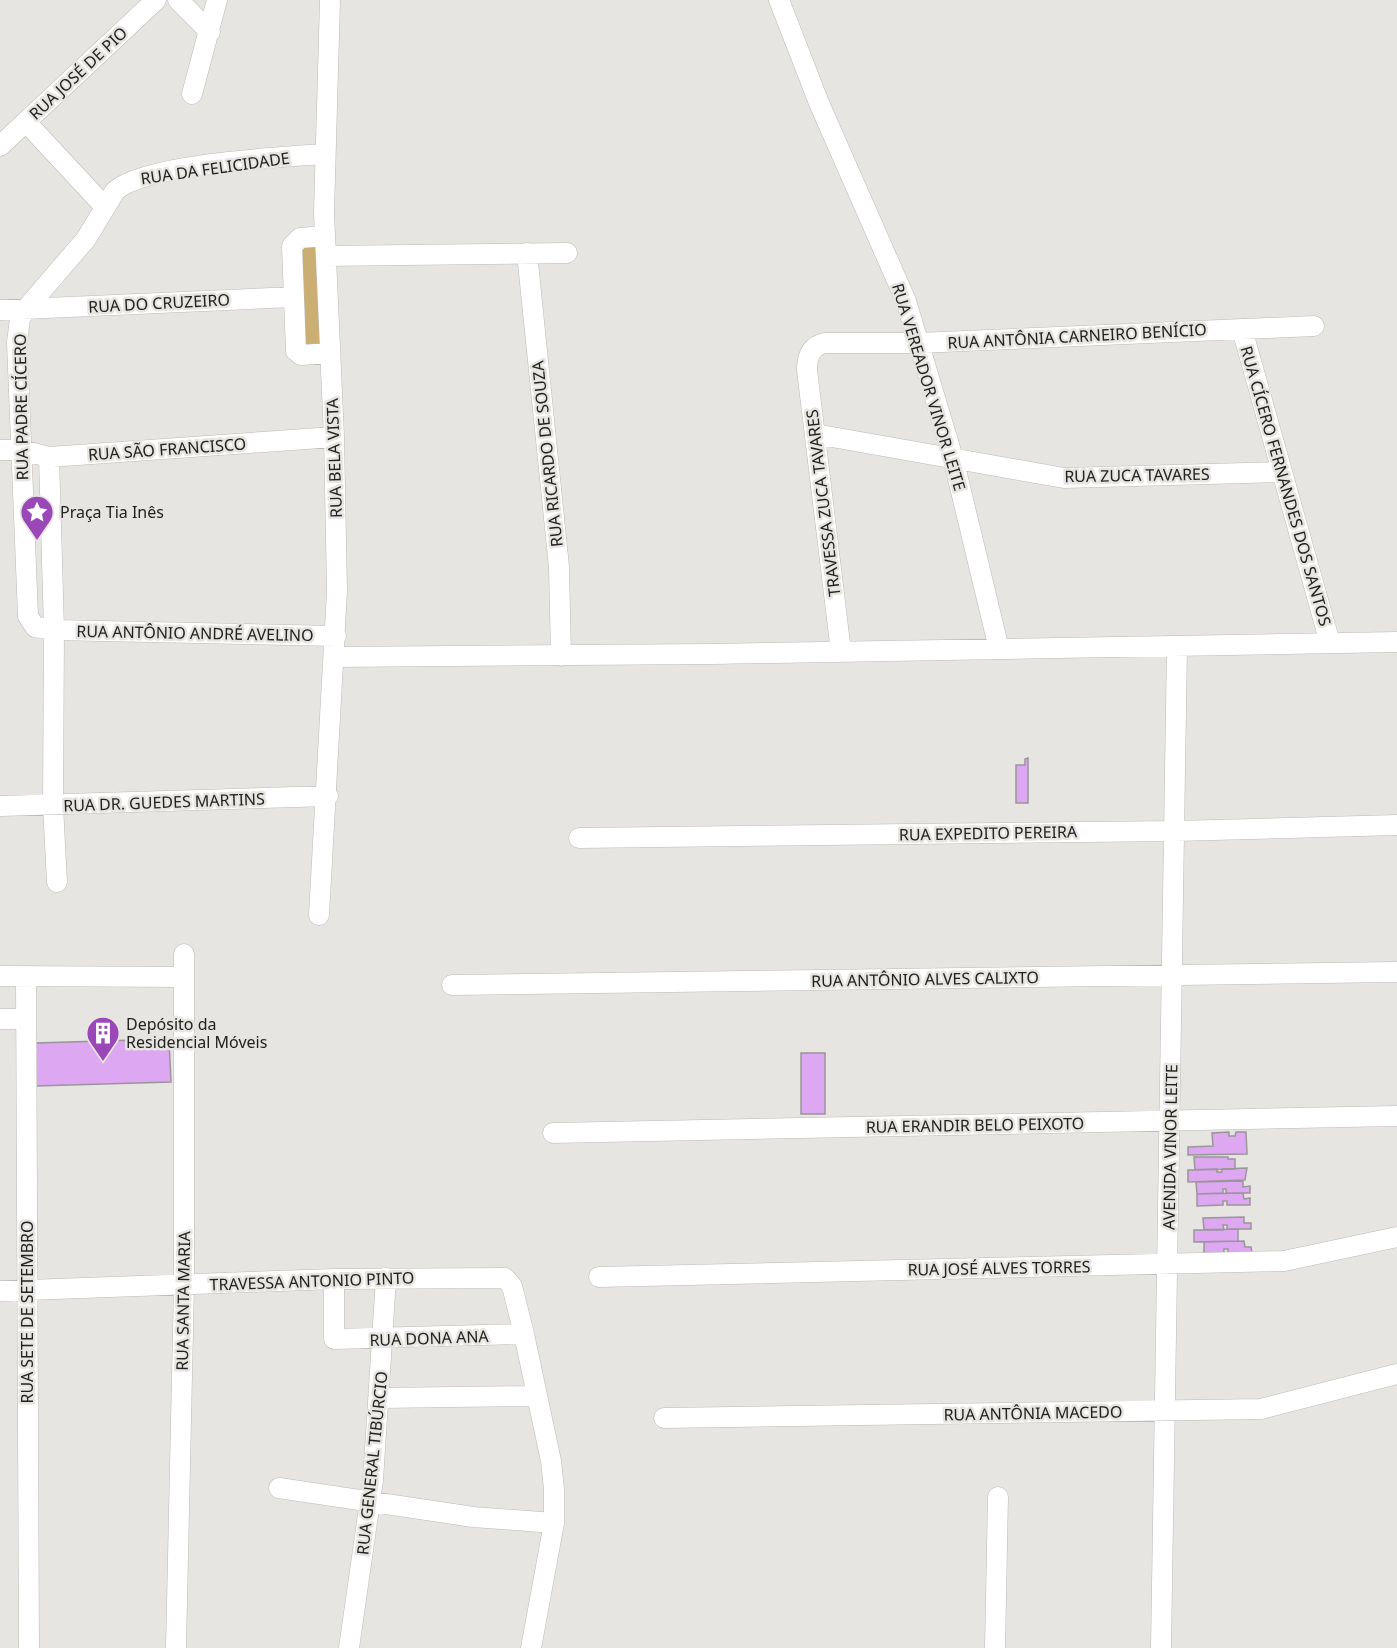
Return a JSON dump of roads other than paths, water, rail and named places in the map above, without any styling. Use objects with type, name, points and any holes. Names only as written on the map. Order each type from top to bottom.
[{"type":"street","name":"RUA JOSÉ DE PIO","points":[[0,146],[156,0]]},
{"type":"street","points":[[178,0],[210,32]]},
{"type":"street","points":[[192,94],[217,0]]},
{"type":"street","name":"RUA BELA VISTA","points":[[319,915],[336,636],[334,437],[325,236],[330,0]]},
{"type":"street","name":"RUA VEREADOR VINOR LEITE","points":[[779,0],[819,103],[906,301],[952,456],[999,649]]},
{"type":"street","points":[[26,122],[105,207]]},
{"type":"street","name":"RUA DA FELICIDADE","points":[[25,310],[86,239],[105,207],[122,185],[144,176],[259,159],[325,154]]},
{"type":"street","points":[[325,236],[300,238],[292,246],[293,297],[296,351],[301,355],[330,353]]},
{"type":"street","name":"RUA RICARDO DE SOUZA","points":[[527,253],[559,567],[561,656]]},
{"type":"street","points":[[326,256],[567,253]]},
{"type":"street","name":"RUA DO CRUZEIRO","points":[[0,310],[293,297]]},
{"type":"street","name":"RUA PADRE CÍCERO","points":[[25,310],[20,319],[17,342],[28,616],[35,627],[54,630]]},
{"type":"street","name":"RUA ANTÔNIA CARNEIRO BENÍCIO","points":[[810,355],[816,346],[825,343],[918,344],[1314,326]]},
{"type":"street","name":"RUA CÍCERO FERNANDES DOS SANTOS","points":[[1242,329],[1330,643]]},
{"type":"street","name":"TRAVESSA ZUCA TAVARES","points":[[810,355],[807,370],[841,652]]},
{"type":"street","name":"RUA ZUCA TAVARES","points":[[815,434],[952,456],[1064,478],[1282,472]]},
{"type":"street","name":"RUA SÃO FRANCISCO","points":[[0,450],[21,450],[49,458],[334,437]]},
{"type":"street","name":"RUA PADRE CÍCERO","points":[[49,458],[54,630],[53,806],[57,882]]},
{"type":"street","name":"RUA ANTÔNIO ANDRÉ AVELINO","points":[[54,630],[336,636]]},
{"type":"street","points":[[335,657],[561,656],[1397,642]]},
{"type":"street","name":"AVENIDA VINOR LEITE","points":[[1161,1648],[1177,646]]},
{"type":"street","name":"RUA DR. GUEDES MARTINS","points":[[0,806],[327,796]]},
{"type":"street","name":"RUA EXPEDITO PEREIRA","points":[[579,838],[1175,831],[1397,825]]},
{"type":"street","name":"RUA SANTA MARIA","points":[[176,1648],[184,1286],[184,954]]},
{"type":"street","name":"RUA ANTÔNIO ALVES CALIXTO","points":[[452,985],[1397,972]]},
{"type":"street","points":[[0,976],[183,977]]},
{"type":"street","name":"RUA SETE DE SETEMBRO","points":[[26,976],[29,1648]]},
{"type":"street","points":[[0,1019],[25,1019]]},
{"type":"street","name":"RUA ERANDIR BELO PEIXOTO","points":[[553,1134],[1397,1116]]},
{"type":"street","name":"RUA JOSÉ ALVES TORRES","points":[[599,1277],[1284,1261],[1397,1237]]},
{"type":"street","name":"TRAVESSA ANTONIO PINTO","points":[[0,1291],[334,1279],[499,1277],[512,1286],[524,1334]]},
{"type":"street","name":"RUA GENERAL TIBÚRCIO","points":[[349,1648],[370,1502],[386,1278]]},
{"type":"street","name":"RUA DONA ANA","points":[[334,1279],[334,1339],[383,1340],[524,1334]]},
{"type":"street","points":[[524,1334],[551,1461],[554,1523],[531,1648]]},
{"type":"street","name":"RUA ANTÔNIA MACEDO","points":[[664,1418],[1261,1408],[1397,1374]]},
{"type":"street","points":[[379,1398],[536,1396]]},
{"type":"street","points":[[279,1488],[473,1518],[554,1523]]},
{"type":"street","points":[[995,1648],[998,1497]]},
{"type":"place","name":"Praça Tia Inês","points":[[37,541]]},
{"type":"place","name":"Depósito da Residencial Móveis","points":[[103,1062]]}]
